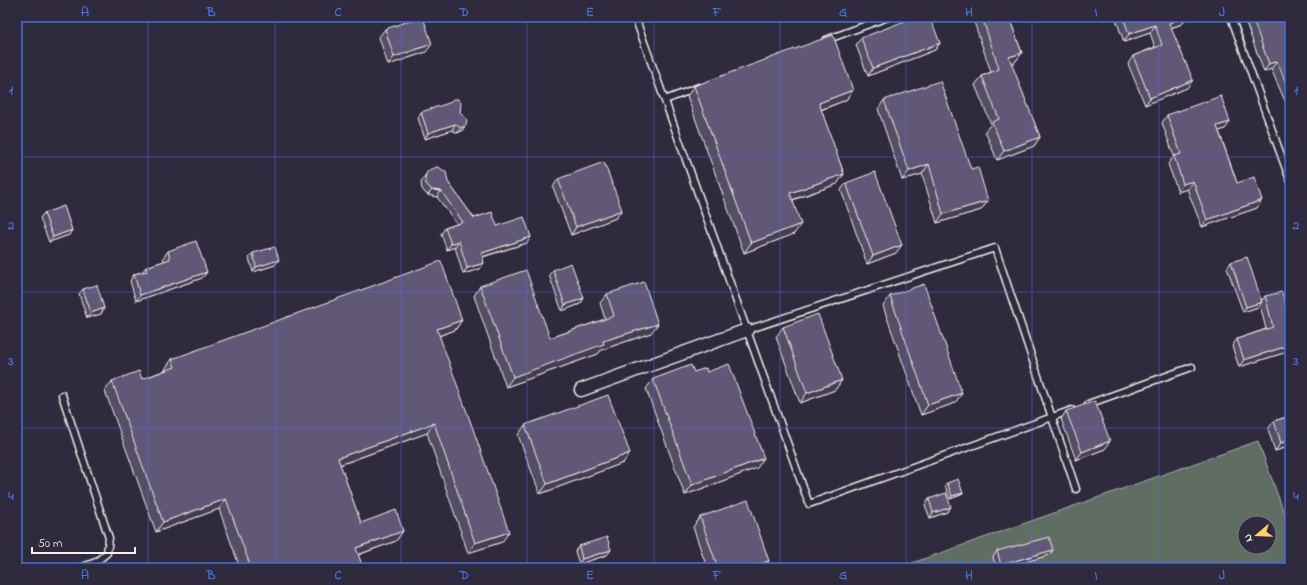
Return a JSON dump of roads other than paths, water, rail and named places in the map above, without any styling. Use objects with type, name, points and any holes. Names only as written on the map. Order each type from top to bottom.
[{"type":"street","points":[[581,390],[747,330]]},
{"type":"lane","points":[[635,17],[809,504],[1192,367]]},
{"type":"lane","points":[[817,43],[888,17]]},
{"type":"lane","points":[[1231,17],[1290,180]]},
{"type":"lane","points":[[665,100],[708,84]]},
{"type":"lane","points":[[747,330],[995,248],[1076,489]]},
{"type":"lane","points":[[62,395],[108,538],[107,553],[96,562],[80,568]]}]
